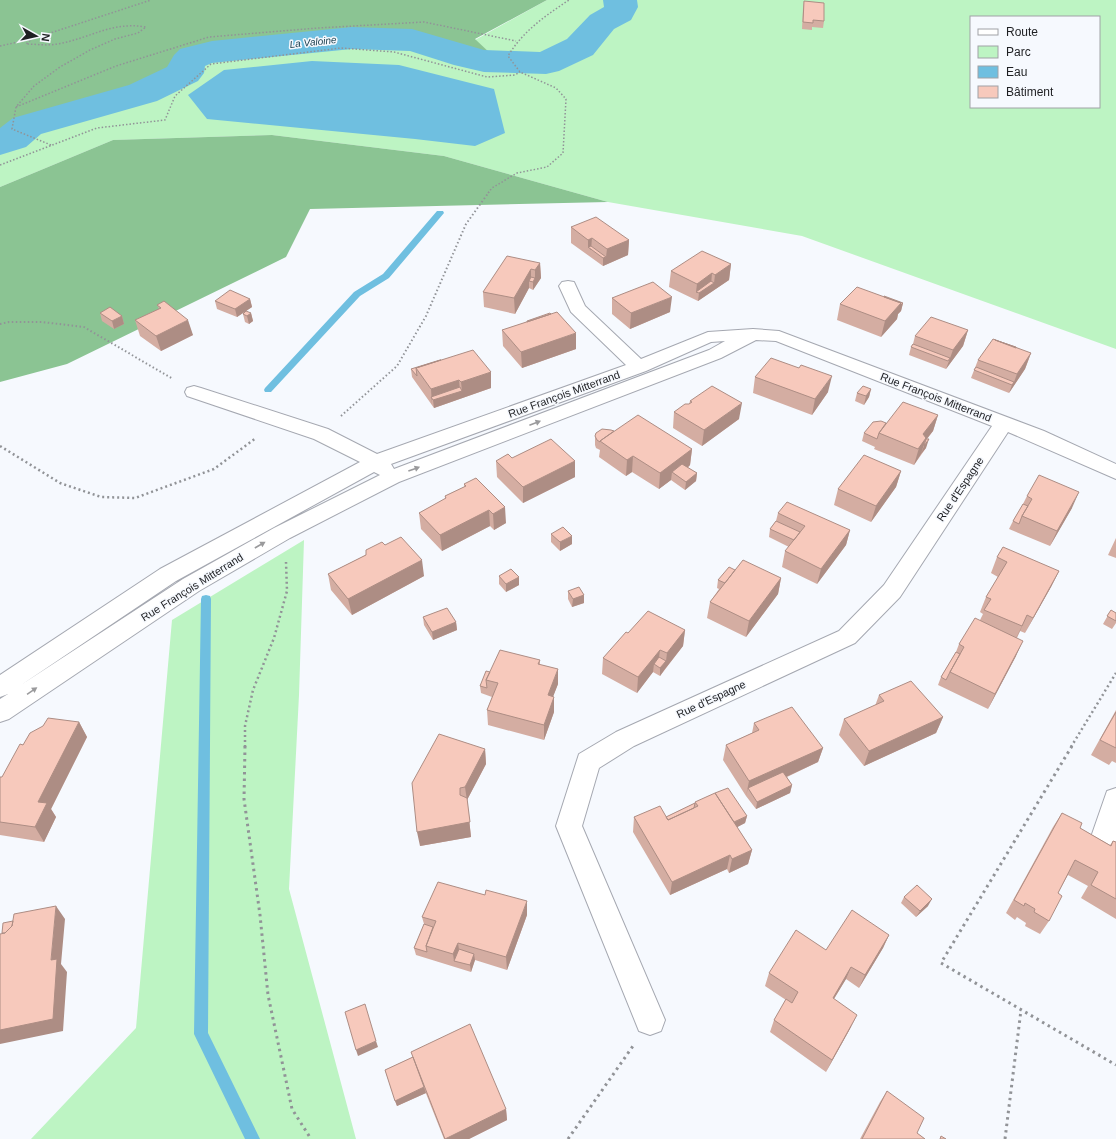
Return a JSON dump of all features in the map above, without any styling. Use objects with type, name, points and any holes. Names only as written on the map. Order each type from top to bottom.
[{"type":"street","points":[[568,286],[577,308],[639,367]]},
{"type":"street","name":"Rue François Mitterrand","points":[[0,712],[191,586],[282,533],[392,477],[715,354],[753,334]]},
{"type":"street","name":"Rue François Mitterrand","points":[[0,688],[168,575],[376,462],[639,367],[708,337],[753,334],[779,336],[1037,436],[1116,472]]},
{"type":"street","points":[[194,392],[321,434],[376,462],[392,477]]},
{"type":"street","name":"Rue d'Espagne","points":[[650,1020],[570,826],[588,762],[626,739],[847,637],[892,592],[1004,423]]},
{"type":"street","points":[[1116,799],[1104,836],[1116,844]]},
{"type":"path","points":[[0,46],[32,39],[151,0]]},
{"type":"path","points":[[321,434],[397,366],[426,316],[466,224],[492,188],[517,173],[547,167],[563,153],[566,99],[556,88],[520,72],[508,56],[516,40],[544,16],[569,0]]},
{"type":"path","points":[[16,107],[116,66],[209,37],[318,28],[424,22],[516,40]]},
{"type":"path","points":[[32,39],[26,44],[57,45],[114,26],[137,24],[146,27],[138,33],[115,39],[90,50],[60,67],[34,86],[16,107],[12,129],[52,145]]},
{"type":"path","points":[[0,165],[97,128],[165,120],[175,96],[211,64],[341,48],[394,52],[487,77],[515,75],[520,72]]},
{"type":"path","points":[[0,324],[9,322],[42,322],[84,327],[194,392]]},
{"type":"path","points":[[0,446],[60,483],[101,497],[135,498],[214,469],[280,420]]},
{"type":"path","points":[[282,533],[286,556],[287,591],[274,638],[253,690],[245,726],[244,799],[260,915],[268,995],[292,1109],[311,1139]]},
{"type":"path","points":[[1116,673],[941,963],[1116,1065]]},
{"type":"path","points":[[1005,1139],[1021,1010]]},
{"type":"path","points":[[568,1139],[650,1020]]},
{"type":"green space","points":[[0,0],[547,0],[475,39],[492,55],[420,38],[340,35],[199,50],[173,63],[158,75],[129,93],[17,123],[0,132]]},
{"type":"green space","points":[[547,0],[1116,0],[1116,349],[802,236],[608,202],[444,156],[272,135],[113,140],[0,187],[0,132],[17,123],[158,75],[173,63],[199,50],[340,35],[420,38],[491,55],[475,40]]},
{"type":"green space","points":[[272,135],[444,156],[608,202],[310,209],[286,257],[67,364],[0,382],[0,187],[113,140]]},
{"type":"green space","points":[[304,540],[299,695],[289,889],[356,1139],[31,1139],[136,1028],[172,620]]},
{"type":"water","points":[[620,0],[628,8],[619,16],[606,20],[621,13],[624,7]]},
{"type":"water","points":[[606,20],[602,22],[601,29],[580,47],[546,63],[542,67],[529,69],[485,66],[441,56],[440,54],[443,51],[409,41],[398,43],[332,40],[206,55],[191,61],[185,73],[141,101],[125,106],[103,106],[93,111],[51,120],[27,135],[0,145],[0,143],[12,138],[27,126],[143,93],[182,72],[190,58],[212,52],[332,39],[352,38],[412,40],[484,61],[536,65],[575,48],[596,32],[601,22]]},
{"type":"water","points":[[312,61],[399,65],[494,89],[505,133],[475,146],[207,119],[188,95],[224,70]]},
{"type":"building","points":[[804,1],[824,3],[824,21],[813,20],[813,23],[803,22]]},
{"type":"building","points":[[596,217],[629,240],[607,249],[592,238],[588,240],[571,227]]},
{"type":"building","points":[[591,246],[606,257],[603,258],[588,247]]},
{"type":"building","points":[[702,251],[731,264],[715,275],[712,273],[697,284],[671,271]]},
{"type":"building","points":[[507,256],[540,263],[535,270],[531,269],[514,298],[483,292]]},
{"type":"building","points":[[531,277],[535,278],[533,282],[529,281]]},
{"type":"building","points":[[711,281],[714,283],[699,293],[696,292]]},
{"type":"building","points":[[653,282],[672,297],[631,313],[612,298]]},
{"type":"building","points":[[857,287],[901,303],[885,321],[840,304]]},
{"type":"building","points":[[230,290],[250,299],[235,309],[215,301]]},
{"type":"building","points":[[884,296],[903,303],[900,306],[901,303]]},
{"type":"building","points":[[164,301],[188,320],[156,336],[135,320],[161,308],[157,305]]},
{"type":"building","points":[[110,307],[122,316],[112,321],[100,313]]},
{"type":"building","points":[[246,311],[251,313],[247,316],[243,314]]},
{"type":"building","points":[[557,312],[576,333],[521,352],[502,330]]},
{"type":"building","points":[[550,313],[551,314],[527,322],[527,321]]},
{"type":"building","points":[[931,317],[968,330],[953,350],[915,336]]},
{"type":"building","points":[[993,339],[1031,353],[1017,374],[978,360]]},
{"type":"building","points":[[995,340],[1016,347],[1016,348]]},
{"type":"building","points":[[913,344],[950,358],[948,361],[911,347]]},
{"type":"building","points":[[473,350],[491,372],[461,382],[459,380],[431,389],[416,368]]},
{"type":"building","points":[[771,358],[799,368],[801,365],[832,376],[815,399],[755,377]]},
{"type":"building","points":[[441,360],[416,368],[417,376],[411,369]]},
{"type":"building","points":[[976,367],[1014,382],[1012,385],[974,370]]},
{"type":"building","points":[[712,386],[742,403],[704,430],[674,412],[685,404],[692,402],[690,401]]},
{"type":"building","points":[[863,386],[871,389],[866,396],[857,393]]},
{"type":"building","points":[[460,387],[462,391],[433,400],[431,397]]},
{"type":"building","points":[[903,402],[938,415],[923,434],[926,438],[918,449],[879,433]]},
{"type":"building","points":[[638,415],[692,449],[660,473],[633,456],[627,460],[600,441]]},
{"type":"building","points":[[881,421],[886,423],[877,439],[864,433],[873,422]]},
{"type":"building","points":[[602,429],[614,431],[600,442],[595,436],[596,433]]},
{"type":"building","points":[[551,439],[575,461],[523,487],[496,461],[508,454],[512,458]]},
{"type":"building","points":[[926,439],[929,439],[924,446]]},
{"type":"building","points":[[864,455],[901,471],[876,506],[838,489]]},
{"type":"building","points":[[682,464],[697,473],[686,482],[672,472]]},
{"type":"building","points":[[1039,475],[1079,492],[1057,531],[1022,516],[1032,499],[1027,496]]},
{"type":"building","points":[[476,478],[505,507],[493,514],[489,510],[440,535],[419,513],[446,498],[445,496],[466,486],[464,484]]},
{"type":"building","points":[[787,502],[850,530],[821,569],[785,551],[805,526],[778,513]]},
{"type":"building","points":[[1023,504],[1028,506],[1019,524],[1013,521]]},
{"type":"building","points":[[776,521],[800,532],[794,540],[770,529]]},
{"type":"building","points":[[563,527],[572,536],[560,542],[551,534]]},
{"type":"building","points":[[401,537],[422,560],[348,599],[328,574],[366,555],[366,550],[382,542],[385,545]]},
{"type":"building","points":[[1003,547],[1059,571],[1033,618],[1027,615],[1022,626],[984,610],[991,599],[986,597],[1007,562],[997,557]]},
{"type":"building","points":[[743,560],[781,578],[749,621],[710,602]]},
{"type":"building","points":[[729,567],[735,570],[725,583],[718,580]]},
{"type":"building","points":[[511,569],[519,577],[506,584],[499,576]]},
{"type":"building","points":[[579,587],[584,595],[573,599],[568,591]]},
{"type":"building","points":[[447,608],[456,622],[432,632],[423,617]]},
{"type":"building","points":[[1111,610],[1116,613],[1116,621],[1107,616]]},
{"type":"building","points":[[648,611],[685,630],[667,653],[660,650],[638,677],[603,658],[626,632],[628,633]]},
{"type":"building","points":[[975,618],[1023,641],[995,694],[950,672],[964,647],[959,644]]},
{"type":"building","points":[[500,650],[540,660],[538,664],[558,669],[548,695],[554,697],[544,725],[487,710],[498,683],[486,680]]},
{"type":"building","points":[[956,652],[960,654],[946,680],[941,677]]},
{"type":"building","points":[[659,657],[666,661],[660,668],[654,664]]},
{"type":"building","points":[[486,671],[490,672],[486,680],[487,688],[480,686]]},
{"type":"building","points":[[911,681],[943,717],[869,751],[844,719],[884,701],[879,695]]},
{"type":"building","points":[[792,707],[823,748],[749,781],[726,745],[759,730],[754,723]]},
{"type":"building","points":[[1116,712],[1116,748],[1100,740]]},
{"type":"building","points":[[48,718],[79,722],[38,802],[47,803],[35,827],[0,822],[0,777],[2,777],[20,744],[23,745],[30,733],[43,726]]},
{"type":"building","points":[[439,734],[485,749],[465,787],[460,788],[460,795],[467,798],[470,822],[417,832],[412,783]]},
{"type":"building","points":[[783,772],[792,785],[757,802],[748,788]]},
{"type":"building","points":[[728,788],[747,816],[734,822],[715,793]]},
{"type":"building","points":[[715,793],[752,850],[732,859],[730,855],[672,882],[634,817],[660,806],[668,820],[698,806],[695,802]]},
{"type":"building","points":[[695,803],[694,808],[668,820],[666,817]]},
{"type":"building","points":[[1062,813],[1082,823],[1080,828],[1111,846],[1113,841],[1116,842],[1116,899],[1091,885],[1098,872],[1075,860],[1058,893],[1062,896],[1049,921],[1034,912],[1035,909],[1025,903],[1024,906],[1014,900]]},
{"type":"building","points":[[438,882],[485,895],[486,890],[527,901],[506,957],[458,943],[453,954],[426,946],[436,921],[422,917]]},
{"type":"building","points":[[917,885],[932,899],[920,911],[904,897]]},
{"type":"building","points":[[56,906],[51,960],[57,959],[53,1019],[0,1030],[0,934],[5,933],[12,926],[14,914]]},
{"type":"building","points":[[852,910],[889,935],[865,975],[851,967],[833,998],[857,1015],[832,1060],[774,1020],[786,999],[792,1003],[798,992],[769,973],[796,930],[826,950]]},
{"type":"building","points":[[13,921],[12,926],[5,933],[2,933],[3,923]]},
{"type":"building","points":[[424,924],[433,927],[426,946],[427,952],[414,948]]},
{"type":"building","points":[[459,949],[474,954],[470,965],[454,961]]},
{"type":"building","points":[[365,1004],[376,1041],[356,1050],[345,1012]]},
{"type":"building","points":[[470,1024],[506,1109],[445,1139],[411,1052]]},
{"type":"building","points":[[413,1057],[424,1087],[395,1101],[385,1070]]},
{"type":"building","points":[[887,1091],[924,1118],[917,1133],[925,1139],[862,1139]]},
{"type":"waterway","name":"La Valoine","points":[[0,143],[12,138],[27,126],[143,93],[185,73],[187,63],[193,57],[212,52],[352,38],[412,40],[484,61],[546,63],[580,47],[602,22],[619,13],[621,7],[620,0]]},
{"type":"waterway","points":[[268,390],[357,294],[386,276],[440,213]]},
{"type":"waterway","points":[[206,599],[201,1034],[253,1139]]}]
